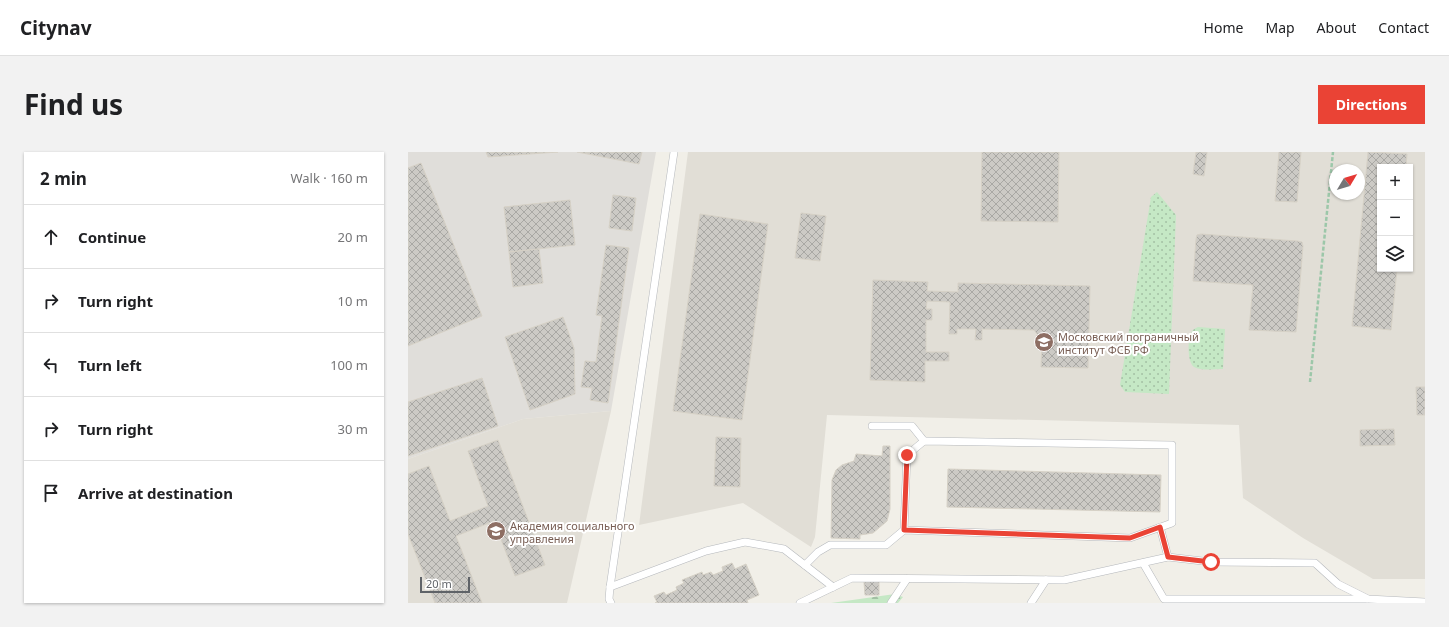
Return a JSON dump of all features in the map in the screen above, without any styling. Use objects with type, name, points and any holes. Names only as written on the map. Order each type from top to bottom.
[{"type":"lane","points":[[611,603],[609,599],[610,587],[674,152]]},
{"type":"lane","points":[[872,426],[912,426],[924,441]]},
{"type":"lane","points":[[805,566],[818,552],[830,545],[886,545],[904,530],[1130,538],[1172,523],[1172,445],[924,441],[907,455],[904,530]]},
{"type":"lane","points":[[1160,527],[1168,557]]},
{"type":"lane","points":[[610,587],[706,551],[745,542],[784,549],[833,587]]},
{"type":"lane","points":[[800,603],[852,578],[1064,580],[1168,557],[1211,562],[1315,563],[1338,584],[1368,599]]},
{"type":"lane","points":[[1143,563],[1164,599],[1368,599],[1425,602]]},
{"type":"lane","points":[[891,603],[907,579]]},
{"type":"lane","points":[[1031,603],[1046,580]]},
{"type":"path","points":[[1310,382],[1333,152]]},
{"type":"shaded area","points":[[408,152],[656,152],[611,411],[523,419],[408,459]]},
{"type":"shaded area","name":"Московский пограничный институт ФСБ РФ","points":[[688,152],[1425,152],[1425,579],[1373,579],[1303,538],[1243,498],[1239,425],[827,415],[815,537],[811,547],[743,503],[639,525]]},
{"type":"shaded area","name":"Академия социального управления","points":[[611,411],[567,603],[408,603],[408,459],[523,419]]},
{"type":"green space","points":[[1157,192],[1176,215],[1169,394],[1125,392],[1120,385],[1151,197]]},
{"type":"green space","points":[[1198,327],[1225,329],[1223,369],[1200,369],[1194,367],[1192,364],[1189,355],[1189,343],[1191,333]]},
{"type":"green space","points":[[895,594],[903,597],[898,603],[831,603]]},
{"type":"building","points":[[486,152],[558,152],[488,157]]},
{"type":"building","points":[[577,152],[642,152],[639,164]]},
{"type":"building","points":[[982,152],[1059,152],[1058,222],[981,221]]},
{"type":"building","points":[[1196,152],[1207,152],[1204,176],[1193,174]]},
{"type":"building","points":[[1279,152],[1301,152],[1297,202],[1275,201]]},
{"type":"building","points":[[1368,152],[1407,154],[1406,164],[1377,164],[1377,272],[1397,272],[1391,330],[1352,326],[1364,200],[1365,200]]},
{"type":"building","points":[[421,163],[482,316],[408,346],[408,168]]},
{"type":"building","points":[[613,195],[636,198],[632,231],[609,228]]},
{"type":"building","points":[[570,200],[575,245],[509,252],[504,207]]},
{"type":"building","points":[[801,213],[826,216],[820,261],[795,258]]},
{"type":"building","points":[[700,214],[768,224],[742,420],[673,411]]},
{"type":"building","points":[[1201,234],[1302,242],[1303,246],[1296,332],[1249,330],[1253,285],[1193,281],[1196,239],[1197,235]]},
{"type":"building","points":[[606,245],[629,248],[608,403],[590,400],[592,388],[581,387],[585,361],[596,362],[602,316],[596,315]]},
{"type":"building","points":[[539,249],[543,283],[513,287],[509,252]]},
{"type":"building","points":[[873,280],[928,282],[927,291],[958,292],[958,283],[1090,286],[1088,368],[1041,367],[1042,340],[1034,330],[982,329],[982,340],[975,340],[976,329],[957,329],[957,334],[949,334],[950,302],[927,301],[926,309],[932,309],[932,320],[926,320],[926,352],[949,352],[949,361],[925,361],[925,382],[870,380]]},
{"type":"building","points":[[563,317],[574,348],[575,394],[530,410],[505,337]]},
{"type":"building","points":[[482,378],[498,426],[408,456],[408,402]]},
{"type":"building","points":[[1416,387],[1425,387],[1425,415],[1417,415]]},
{"type":"building","points":[[1394,429],[1395,445],[1360,446],[1360,430]]},
{"type":"building","points":[[716,437],[741,438],[740,487],[714,486]]},
{"type":"building","points":[[498,440],[545,565],[515,576],[494,521],[456,536],[482,603],[435,603],[408,534],[408,474],[429,466],[450,521],[488,506],[468,451]]},
{"type":"building","points":[[883,446],[890,446],[890,509],[887,521],[873,533],[860,535],[860,539],[831,538],[832,480],[836,470],[842,465],[854,461],[856,454],[882,456]]},
{"type":"building","points":[[948,469],[1161,475],[1160,512],[947,507]]},
{"type":"building","points":[[732,563],[735,569],[746,564],[759,595],[747,600],[748,603],[655,603],[657,602],[654,596],[664,592],[666,595],[677,590],[676,587],[684,583],[682,580],[702,572],[703,575],[711,572],[713,575],[723,571],[722,567]]},
{"type":"building","points":[[879,581],[879,595],[865,595],[864,582]]},
{"type":"place","name":"Московский пограничный институт ФСБ РФ","points":[[1044,342]]},
{"type":"place","name":"Академия социального управления","points":[[496,531]]},
{"type":"route","points":[[907,455],[904,530],[1130,538],[1160,527],[1168,557],[1211,562]]}]
